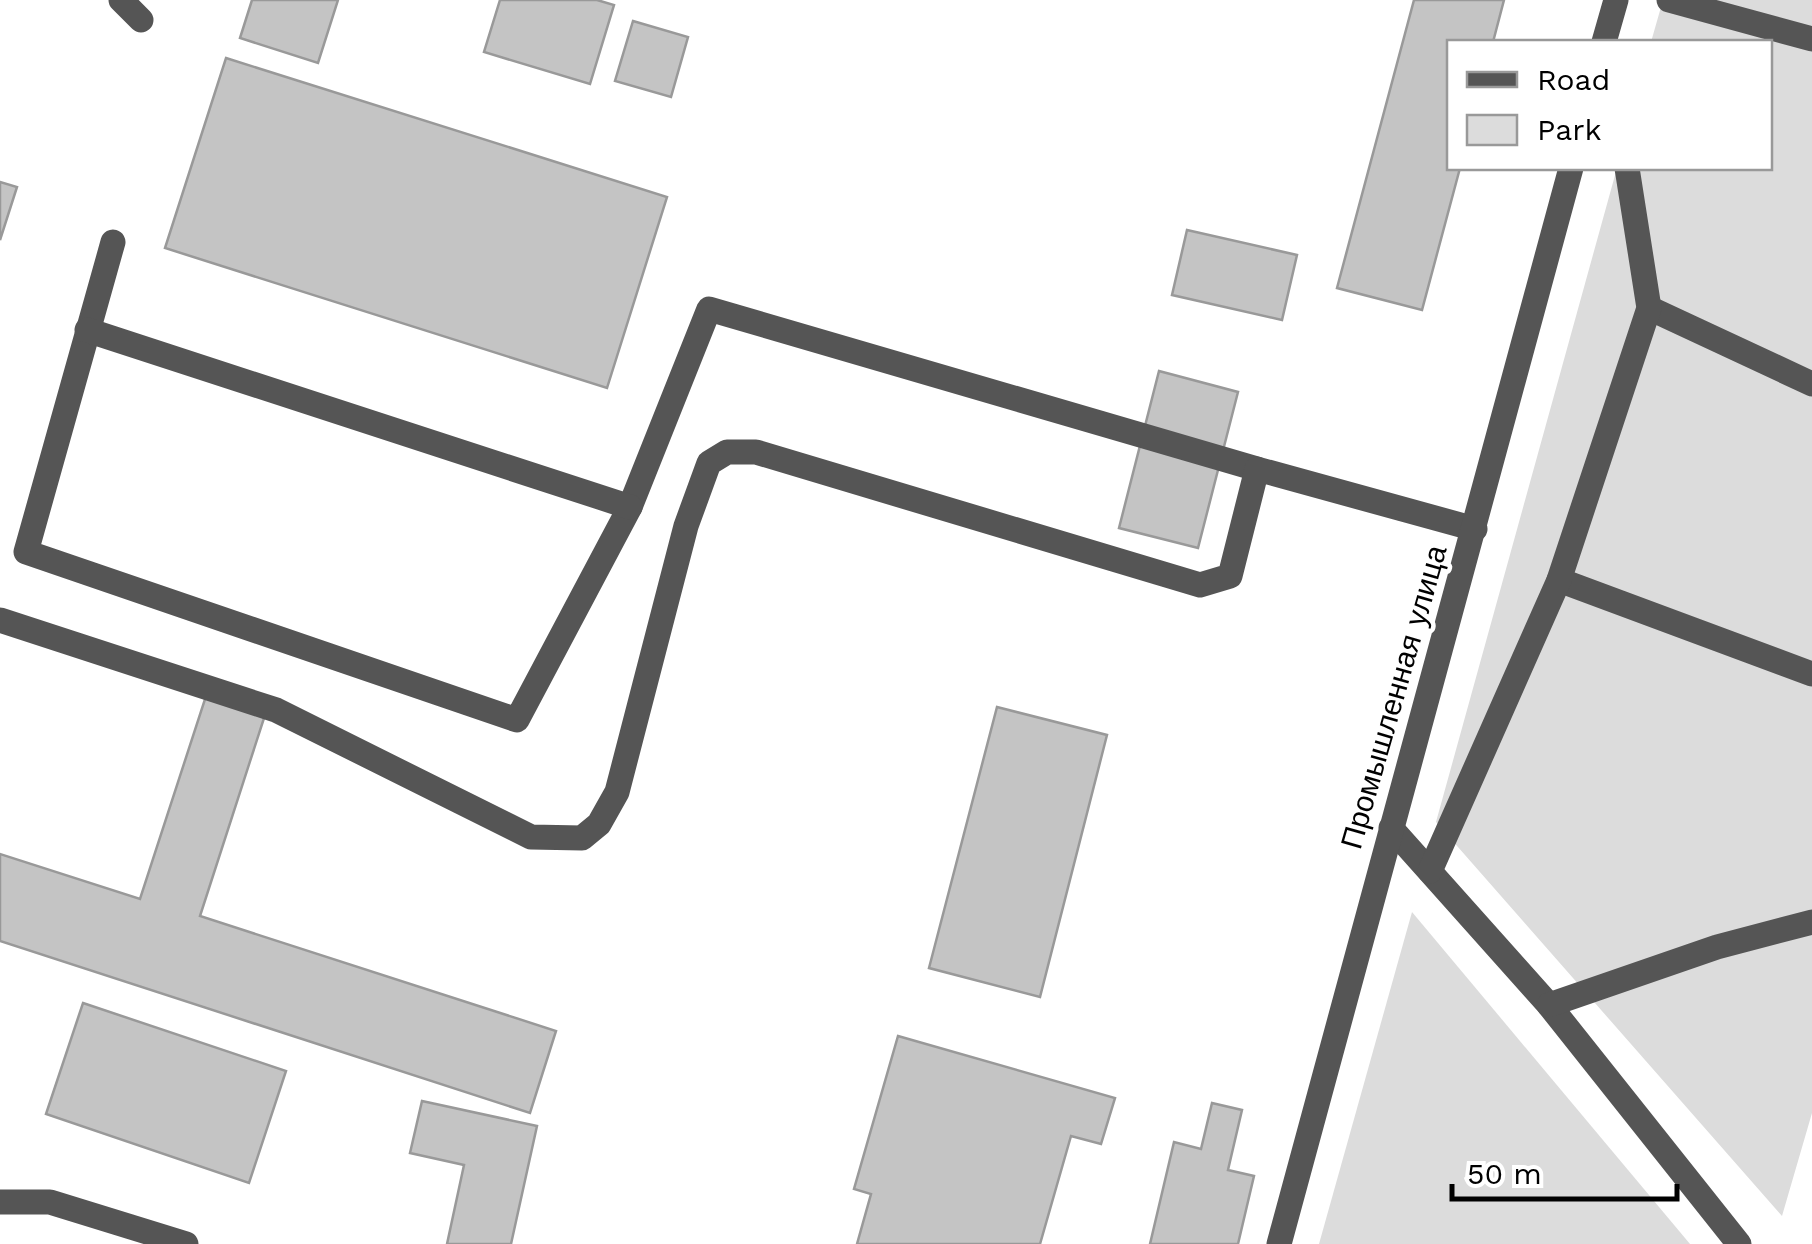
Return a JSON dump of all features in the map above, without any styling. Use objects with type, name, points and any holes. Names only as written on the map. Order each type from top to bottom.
[{"type":"street","points":[[121,0],[142,20]]},
{"type":"street","points":[[1606,39],[1616,0]]},
{"type":"street","points":[[1669,0],[1812,38]]},
{"type":"street","name":"Промышленная улица","points":[[1279,1244],[1570,170]]},
{"type":"street","points":[[1430,872],[1559,580],[1649,308],[1627,170]]},
{"type":"street","points":[[112,242],[26,552],[517,720],[630,508],[710,309],[1475,529]]},
{"type":"street","points":[[1649,308],[1812,384]]},
{"type":"street","points":[[87,330],[630,508]]},
{"type":"street","points":[[0,620],[276,710],[530,836],[582,838],[599,824],[617,792],[686,526],[709,463],[727,452],[756,452],[1200,585],[1230,576],[1257,469]]},
{"type":"street","points":[[1559,580],[1812,674]]},
{"type":"street","points":[[1391,828],[1549,1005],[1739,1244]]},
{"type":"street","points":[[1549,1005],[1717,947],[1812,922]]},
{"type":"street","points":[[0,1202],[50,1202],[186,1244]]},
{"type":"green space","points":[[1663,0],[1812,0],[1812,1113],[1782,1216],[1436,822],[1616,170],[1772,170],[1772,40],[1652,40]]},
{"type":"green space","points":[[1412,912],[1690,1244],[1319,1244]]},
{"type":"building","points":[[252,0],[338,0],[318,63],[240,38]]},
{"type":"building","points":[[500,0],[597,0],[614,5],[590,84],[484,52]]},
{"type":"building","points":[[1414,0],[1504,0],[1494,40],[1447,40],[1447,170],[1459,170],[1422,310],[1337,288]]},
{"type":"building","points":[[633,21],[688,37],[671,97],[615,81]]},
{"type":"building","points":[[226,58],[667,197],[607,388],[165,248]]},
{"type":"building","points":[[0,182],[17,187],[0,240]]},
{"type":"building","points":[[1187,230],[1297,255],[1282,320],[1172,295]]},
{"type":"building","points":[[1159,371],[1238,392],[1198,548],[1119,528]]},
{"type":"building","points":[[206,696],[265,715],[200,916],[556,1031],[530,1113],[0,941],[0,854],[140,899]]},
{"type":"building","points":[[997,707],[1107,735],[1040,997],[929,968]]},
{"type":"building","points":[[83,1003],[286,1071],[249,1183],[46,1114]]},
{"type":"building","points":[[898,1036],[1115,1098],[1101,1144],[1071,1136],[1040,1244],[857,1244],[871,1194],[854,1189]]},
{"type":"building","points":[[422,1101],[537,1126],[511,1244],[447,1244],[464,1165],[410,1153]]},
{"type":"building","points":[[1212,1103],[1242,1110],[1228,1170],[1254,1176],[1238,1244],[1150,1244],[1174,1142],[1201,1149]]}]
